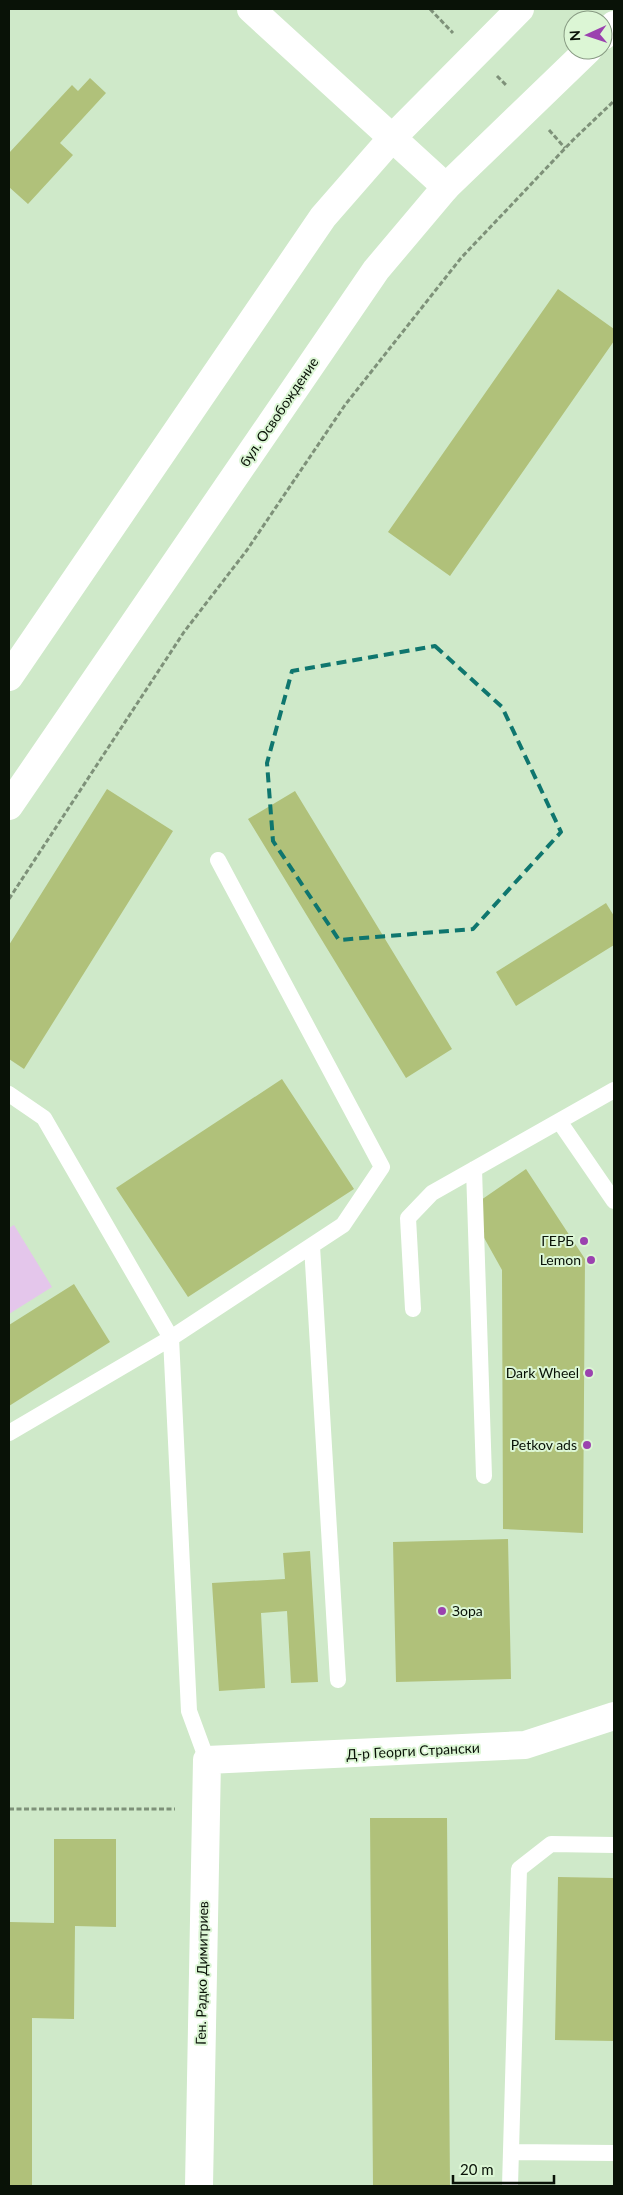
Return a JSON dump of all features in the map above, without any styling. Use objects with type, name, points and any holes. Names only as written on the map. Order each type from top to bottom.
[{"type":"main road","points":[[251,9],[446,187]]},
{"type":"main road","points":[[9,677],[324,217],[392,138],[520,9]]},
{"type":"main road","name":"бул. Освобождение","points":[[9,806],[376,270],[446,187],[578,60]]},
{"type":"main road","name":"Д-р Георги Странски","points":[[207,1760],[525,1745],[614,1716]]},
{"type":"main road","name":"Ген. Радко Димитриев","points":[[199,2186],[207,1760]]},
{"type":"lane","points":[[9,1433],[171,1338],[343,1225],[382,1167],[218,860]]},
{"type":"lane","points":[[413,1309],[408,1218],[432,1193],[614,1090]]},
{"type":"lane","points":[[9,1094],[44,1118],[171,1338],[189,1711],[207,1760]]},
{"type":"lane","points":[[559,1121],[614,1201]]},
{"type":"lane","points":[[474,1169],[484,1476]]},
{"type":"lane","points":[[312,1246],[338,1680]]},
{"type":"lane","points":[[510,2186],[519,1869],[551,1844],[614,1844]]},
{"type":"lane","points":[[511,2152],[614,2153]]},
{"type":"path","points":[[9,899],[184,632],[247,550],[345,405],[461,258],[572,140],[614,101]]},
{"type":"path","points":[[9,1809],[205,1808]]},
{"type":"highlighted area","points":[[435,646],[502,707],[561,832],[473,929],[339,940],[273,841],[267,763],[292,671]]},
{"type":"shaded area","points":[[14,1225],[52,1287],[9,1314],[9,1228]]},
{"type":"building","points":[[90,78],[106,93],[60,143],[73,155],[28,204],[9,187],[9,153],[72,85],[78,91]]},
{"type":"building","points":[[558,289],[614,329],[614,341],[450,576],[388,532]]},
{"type":"building","points":[[107,789],[173,831],[24,1069],[9,1059],[9,945]]},
{"type":"building","points":[[295,791],[452,1049],[406,1078],[248,819]]},
{"type":"building","points":[[606,903],[614,916],[614,945],[516,1006],[496,972]]},
{"type":"building","points":[[282,1079],[354,1189],[188,1297],[116,1188]]},
{"type":"building","points":[[526,1169],[585,1259],[583,1533],[503,1529],[502,1270],[468,1209]]},
{"type":"building","points":[[74,1284],[110,1342],[9,1406],[9,1325]]},
{"type":"building","points":[[508,1539],[511,1679],[396,1682],[393,1542]]},
{"type":"building","points":[[310,1551],[318,1682],[291,1683],[287,1611],[261,1613],[265,1688],[219,1691],[212,1583],[285,1579],[283,1553]]},
{"type":"building","points":[[370,1818],[447,1818],[450,2186],[373,2186]]},
{"type":"building","points":[[54,1839],[116,1839],[116,1927],[75,1926],[74,2019],[32,2018],[32,2186],[9,2186],[10,1922],[54,1923]]},
{"type":"building","points":[[558,1877],[614,1878],[614,2041],[555,2040]]},
{"type":"place","name":"ГЕРБ","points":[[584,1241]]},
{"type":"place","name":"Lemon","points":[[591,1260]]},
{"type":"place","name":"Dark Wheel","points":[[589,1373]]},
{"type":"place","name":"Petkov ads","points":[[587,1445]]},
{"type":"place","name":"Зора","points":[[442,1611]]}]
